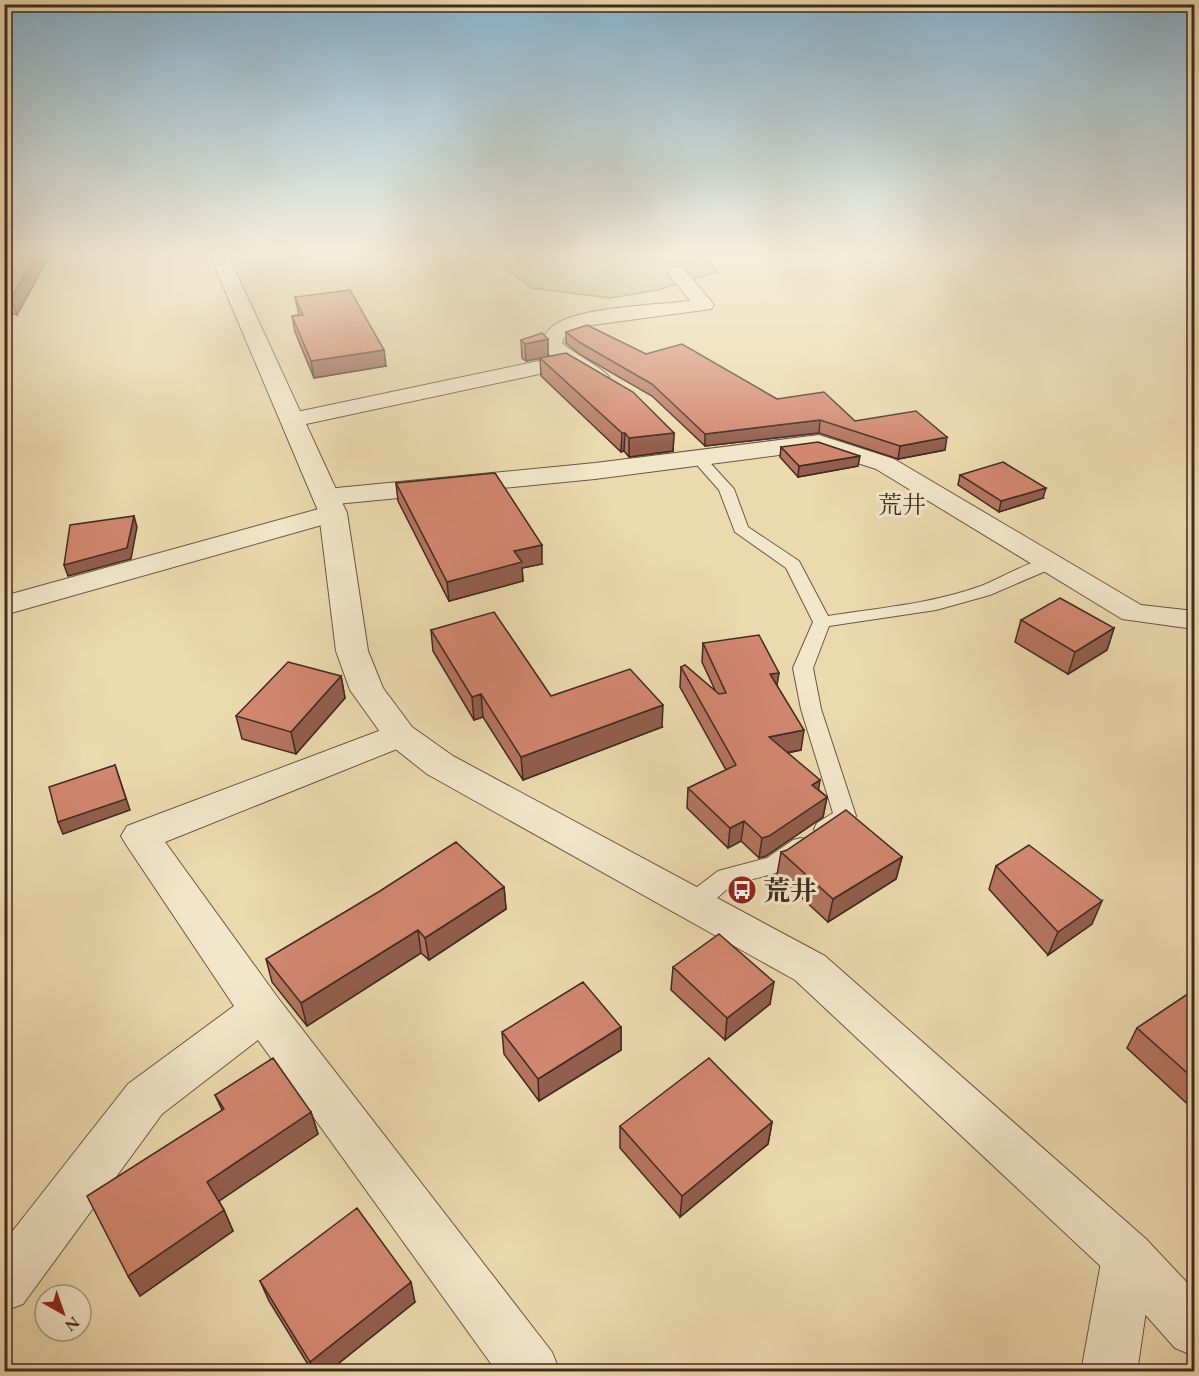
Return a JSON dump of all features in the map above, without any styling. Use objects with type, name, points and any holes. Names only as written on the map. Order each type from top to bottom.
[{"type":"street","points":[[252,319],[292,420],[330,505],[352,651],[368,690],[400,735],[440,765],[810,968],[1128,1257],[1194,1329]]},
{"type":"street","points":[[587,319],[563,327],[553,336],[551,345],[570,361],[615,387]]},
{"type":"street","points":[[292,420],[570,361]]},
{"type":"street","points":[[4,606],[330,505],[595,471],[689,450],[819,441],[885,464],[1133,613],[1194,620]]},
{"type":"street","points":[[400,735],[140,837],[262,1011],[532,1371]]},
{"type":"street","points":[[4,1285],[145,1100],[262,1011]]},
{"type":"street","points":[[1109,1371],[1128,1257]]},
{"type":"lane","points":[[689,450],[726,489],[741,529],[793,565],[822,622],[803,668],[811,708],[844,816],[774,865],[726,877],[692,904]]},
{"type":"lane","points":[[822,622],[930,606],[984,591],[1049,563]]},
{"type":"building","points":[[293,319],[367,319],[384,350],[311,361]]},
{"type":"building","points":[[587,325],[646,354],[682,344],[777,399],[824,392],[855,421],[916,411],[947,437],[900,446],[820,420],[705,434],[652,384],[579,342],[566,332]]},
{"type":"building","points":[[542,333],[548,339],[525,344],[521,340]]},
{"type":"building","points":[[566,353],[633,392],[674,433],[629,438],[622,433],[540,358]]},
{"type":"building","points":[[818,442],[860,456],[799,466],[781,447]]},
{"type":"building","points":[[1003,462],[1046,488],[1001,501],[960,475]]},
{"type":"building","points":[[495,473],[542,545],[514,551],[522,562],[447,582],[396,483]]},
{"type":"building","points":[[134,516],[127,548],[64,565],[70,525]]},
{"type":"building","points":[[1060,598],[1114,628],[1075,652],[1021,620]]},
{"type":"building","points":[[494,612],[551,696],[630,669],[663,705],[521,757],[481,694],[472,697],[431,630]]},
{"type":"building","points":[[759,635],[779,673],[770,674],[804,730],[769,737],[820,780],[812,785],[827,797],[769,836],[762,838],[744,821],[730,828],[688,788],[736,765],[681,667],[685,665],[719,694],[726,693],[703,643]]},
{"type":"building","points":[[288,662],[341,676],[291,732],[236,716]]},
{"type":"building","points":[[115,765],[126,799],[58,822],[49,787]]},
{"type":"building","points":[[846,810],[902,857],[833,899],[781,852]]},
{"type":"building","points":[[456,842],[504,887],[425,938],[418,930],[301,1003],[266,959],[380,891]]},
{"type":"building","points":[[1029,845],[1102,901],[1058,932],[996,866]]},
{"type":"building","points":[[719,934],[774,982],[727,1018],[673,967]]},
{"type":"building","points":[[583,982],[621,1027],[538,1079],[502,1032]]},
{"type":"building","points":[[1194,990],[1194,1079],[1137,1028]]},
{"type":"building","points":[[273,1058],[311,1112],[207,1182],[224,1210],[128,1276],[87,1196],[224,1109],[215,1095]]},
{"type":"building","points":[[709,1058],[772,1122],[682,1196],[620,1126]]},
{"type":"building","points":[[357,1208],[411,1282],[310,1362],[260,1281]]},
{"type":"place","name":"荒井","points":[[742,890]]},
{"type":"district","name":"荒井","points":[[902,504]]}]
